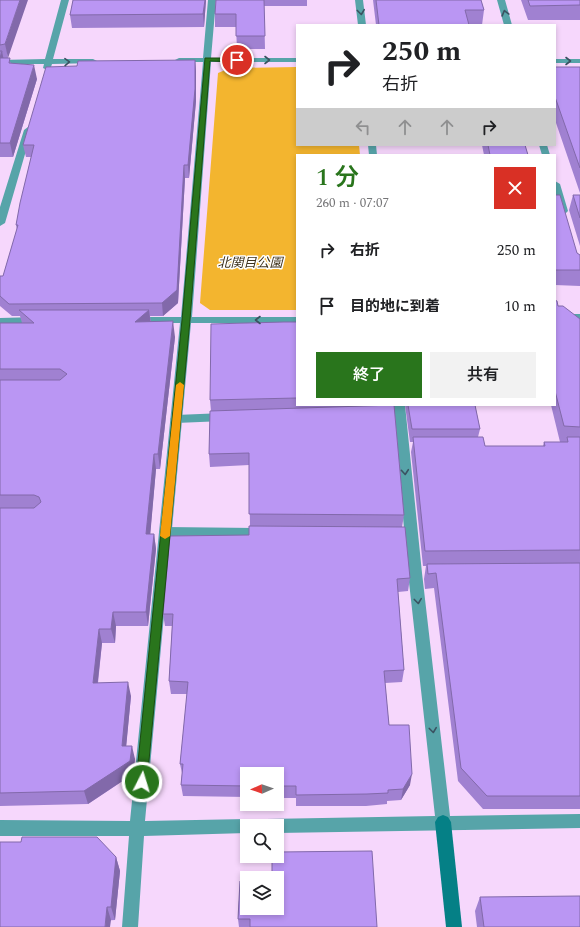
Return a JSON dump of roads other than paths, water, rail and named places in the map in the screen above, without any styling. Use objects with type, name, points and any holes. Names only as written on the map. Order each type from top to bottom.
[{"type":"street","points":[[44,77],[65,0]]},
{"type":"street","points":[[130,927],[137,829],[186,320],[212,0]]},
{"type":"street","points":[[359,0],[362,24]]},
{"type":"street","points":[[501,0],[508,24]]},
{"type":"street","points":[[167,60],[296,60]]},
{"type":"street","points":[[0,62],[104,61]]},
{"type":"street","points":[[556,61],[580,61]]},
{"type":"street","points":[[0,223],[30,123]]},
{"type":"street","points":[[556,187],[566,222]]},
{"type":"street","points":[[556,317],[580,317]]},
{"type":"street","points":[[0,321],[47,320]]},
{"type":"street","points":[[124,320],[296,320]]},
{"type":"street","points":[[397,410],[403,447],[415,573],[454,927]]},
{"type":"street","points":[[176,419],[232,417]]},
{"type":"street","points":[[403,447],[418,447]]},
{"type":"street","points":[[165,532],[276,533]]},
{"type":"street","points":[[395,534],[411,534]]},
{"type":"street","points":[[415,573],[430,573]]},
{"type":"street","points":[[284,826],[580,821]]},
{"type":"street","points":[[0,828],[137,829],[240,826]]},
{"type":"park label","name":"北関目公園","points":[[250,263]]}]
